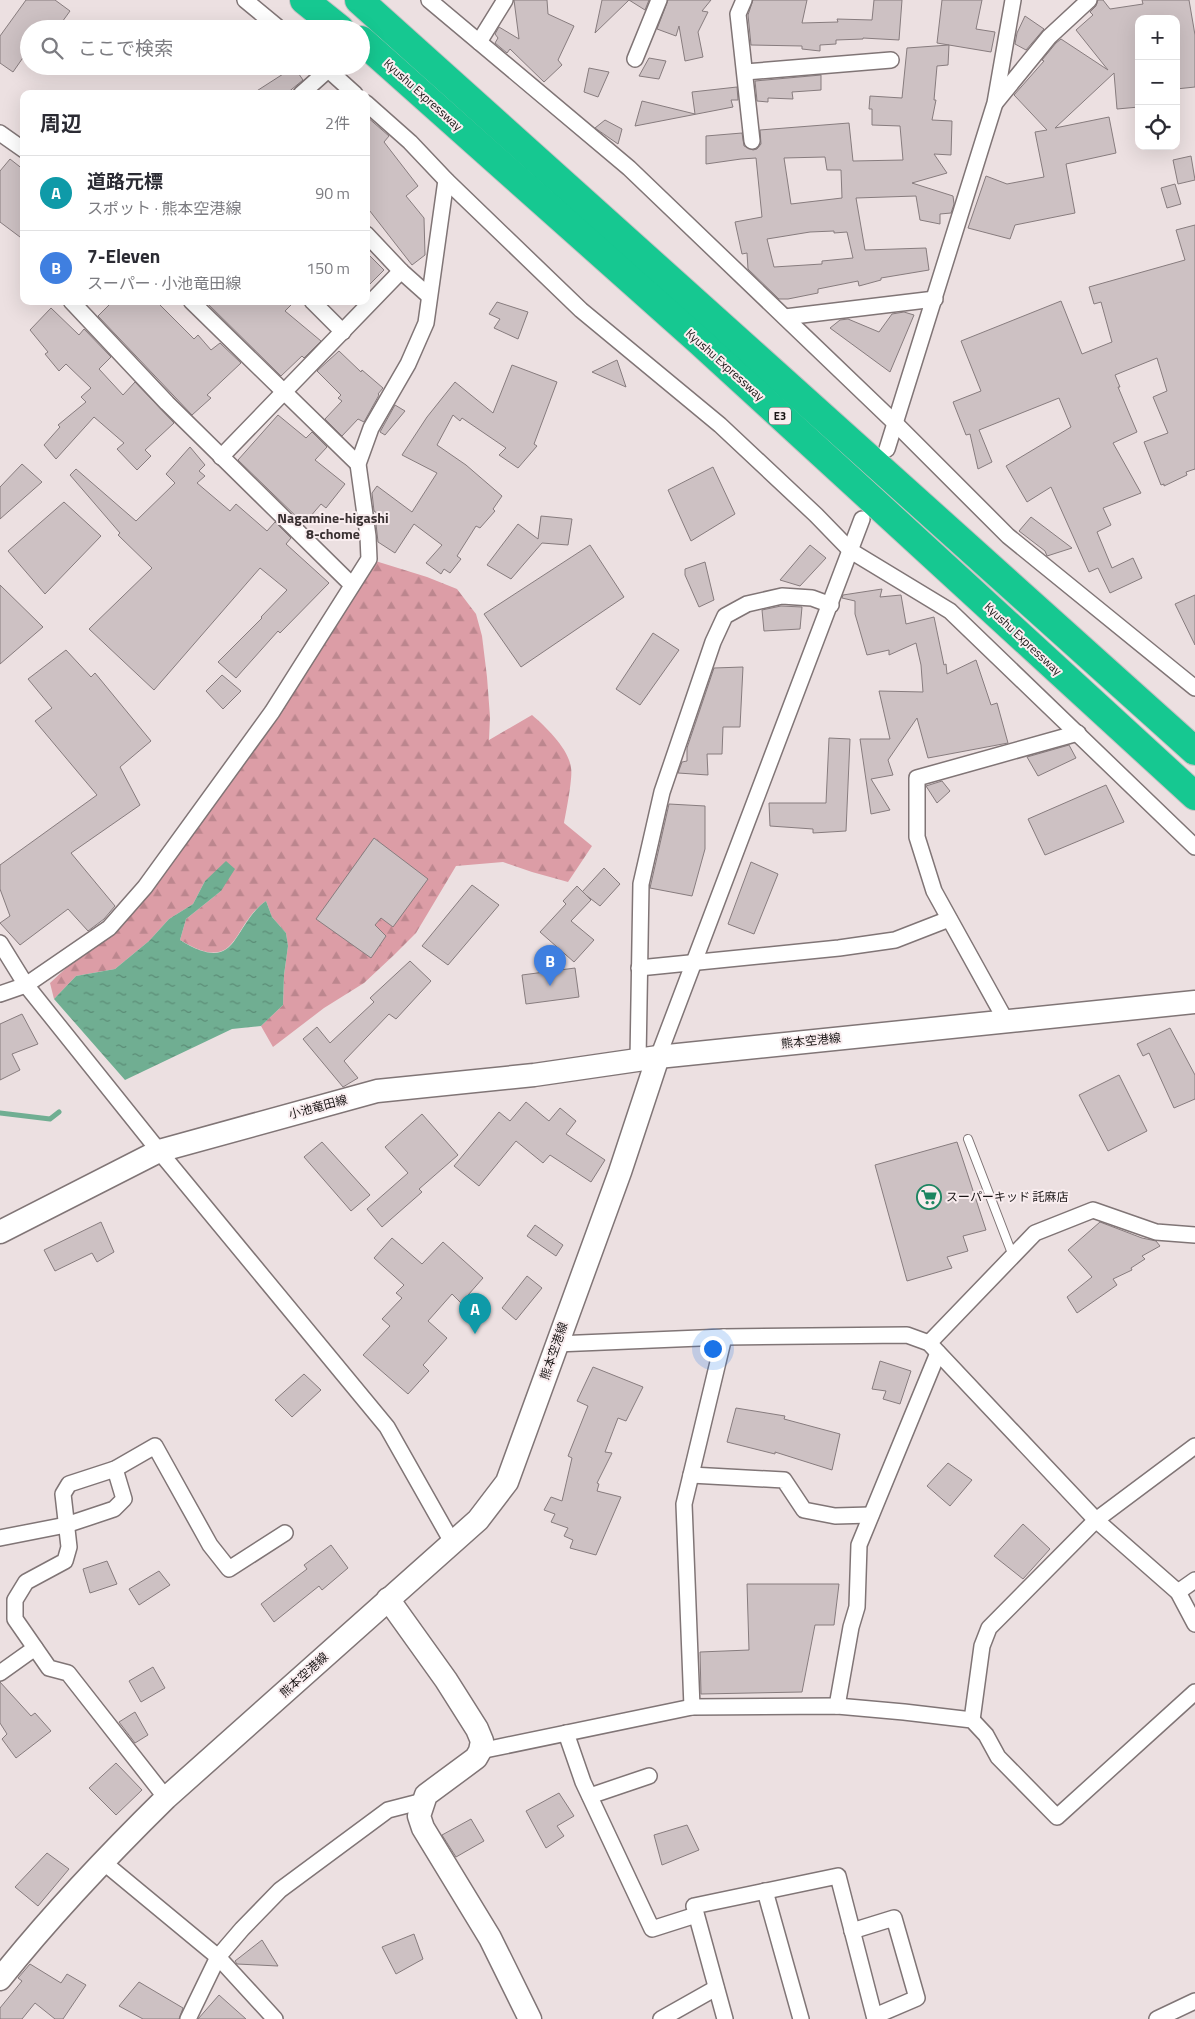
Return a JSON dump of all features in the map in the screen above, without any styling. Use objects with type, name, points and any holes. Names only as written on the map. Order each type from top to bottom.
[{"type":"highway","points":[[304,0],[329,20]]},
{"type":"highway","points":[[316,0],[339,20]]},
{"type":"highway","name":"E3","points":[[359,0],[1195,751]]},
{"type":"highway","name":"Kyushu Expressway","points":[[370,48],[699,341],[1195,796]]},
{"type":"highway","points":[[370,52],[418,90]]},
{"type":"main road","name":"熊本空港線","points":[[0,1979],[37,1932],[102,1861],[166,1798],[478,1520],[507,1482],[620,1172],[648,1059],[1195,1002]]},
{"type":"main road","name":"小池竜田線","points":[[0,1232],[159,1151],[377,1091],[534,1075],[648,1059]]},
{"type":"main road","points":[[388,1599],[446,1680],[477,1729],[482,1741],[476,1758],[426,1795],[419,1816],[424,1828],[490,1938],[530,2019]]},
{"type":"street","points":[[245,0],[269,20]]},
{"type":"street","points":[[429,0],[629,168],[896,424],[1008,536],[1195,688]]},
{"type":"street","points":[[479,42],[505,0]]},
{"type":"street","points":[[635,59],[659,0]]},
{"type":"street","points":[[744,0],[738,14],[752,141]]},
{"type":"street","points":[[888,449],[995,103],[1014,0]]},
{"type":"street","points":[[995,103],[1049,37],[1089,0]]},
{"type":"street","points":[[744,72],[891,60]]},
{"type":"street","points":[[305,90],[319,75]]},
{"type":"street","points":[[334,75],[351,90]]},
{"type":"street","points":[[370,107],[410,142],[446,180],[581,310],[720,425],[816,515],[851,551],[950,611],[1195,847]]},
{"type":"street","points":[[0,133],[20,147]]},
{"type":"street","points":[[0,994],[26,984],[109,928],[145,887],[272,712],[369,559],[368,536],[358,464],[372,428],[408,364],[426,323],[446,180]]},
{"type":"street","points":[[370,238],[400,271],[429,296]]},
{"type":"street","points":[[370,303],[400,271]]},
{"type":"street","points":[[784,317],[935,298]]},
{"type":"street","points":[[75,305],[167,403],[352,585]]},
{"type":"street","points":[[195,305],[358,464]]},
{"type":"street","points":[[316,305],[343,332]]},
{"type":"street","points":[[221,457],[368,305]]},
{"type":"street","points":[[648,1059],[694,963],[862,519]]},
{"type":"street","points":[[648,1059],[638,968],[640,884],[662,792],[713,642],[726,616],[747,604],[782,596],[812,598],[831,605]]},
{"type":"street","points":[[1006,1021],[934,891],[917,838],[916,778],[1078,734]]},
{"type":"street","points":[[638,968],[894,940],[949,919]]},
{"type":"street","points":[[0,943],[26,984],[159,1151],[387,1427],[452,1542]]},
{"type":"street","points":[[837,1706],[851,1627],[857,1607],[859,1545],[933,1348],[1034,1233],[1093,1210],[1156,1232],[1195,1235]]},
{"type":"street","points":[[556,1344],[724,1337],[907,1335],[933,1348],[1096,1520],[1178,1592],[1195,1624]]},
{"type":"street","points":[[692,1707],[684,1504],[724,1337]]},
{"type":"street","points":[[166,1798],[68,1673],[49,1668],[15,1619],[15,1600],[26,1582],[64,1560],[69,1547],[63,1494],[69,1484],[115,1469],[154,1446],[210,1545],[229,1569],[285,1533]]},
{"type":"street","points":[[972,1720],[982,1646],[989,1628],[1096,1520],[1195,1446]]},
{"type":"street","points":[[0,1538],[66,1525],[114,1509],[124,1499],[115,1469]]},
{"type":"street","points":[[691,1475],[784,1480],[804,1510],[836,1516],[871,1515]]},
{"type":"street","points":[[1178,1592],[1195,1580]]},
{"type":"street","points":[[0,1673],[35,1648]]},
{"type":"street","points":[[480,1751],[692,1707],[837,1706],[972,1720],[986,1735],[998,1757],[1057,1817],[1195,1692]]},
{"type":"street","points":[[566,1733],[590,1796],[652,1929],[696,1915]]},
{"type":"street","points":[[590,1796],[648,1776]]},
{"type":"street","points":[[188,2019],[218,1957],[280,1890],[388,1810],[423,1801]]},
{"type":"street","points":[[102,1861],[218,1957],[275,2019]]},
{"type":"street","points":[[725,2019],[694,1906],[838,1876],[852,1931],[875,2017],[917,1998],[894,1918],[852,1931]]},
{"type":"street","points":[[765,1891],[800,2019]]},
{"type":"street","points":[[661,2019],[716,1988]]},
{"type":"street","points":[[1156,2019],[1195,2001]]},
{"type":"lane","points":[[968,1139],[1012,1256]]},
{"type":"green space","points":[[369,559],[427,577],[457,589],[476,614],[482,636],[487,677],[490,717],[489,740],[532,715],[550,732],[566,753],[571,772],[564,823],[592,846],[568,882],[503,862],[456,866],[416,933],[394,955],[364,983],[324,1008],[273,1047],[261,1026],[283,1005],[284,975],[288,946],[286,933],[272,917],[266,901],[254,911],[232,943],[224,950],[214,953],[199,950],[180,940],[186,919],[221,891],[205,881],[193,904],[169,919],[149,941],[115,969],[76,976],[54,999],[50,983],[109,928],[145,887]]},
{"type":"water","points":[[226,861],[235,869],[221,891],[186,919],[180,940],[199,950],[213,953],[224,951],[232,944],[255,911],[266,901],[272,917],[286,933],[288,946],[284,975],[283,1005],[261,1026],[232,1029],[125,1080],[54,999],[76,976],[115,969],[149,941],[169,919],[193,904],[205,881]]},
{"type":"building","points":[[26,0],[55,0],[70,11],[64,20],[20,20],[20,62],[13,72],[0,63],[0,36]]},
{"type":"building","points":[[514,0],[547,0],[548,14],[574,26],[558,60],[562,65],[544,82],[510,49],[507,53],[495,43],[498,38],[495,34],[499,27],[519,39]]},
{"type":"building","points":[[602,0],[629,0],[595,33]]},
{"type":"building","points":[[629,0],[649,0],[645,10]]},
{"type":"building","points":[[668,0],[711,0],[702,11],[708,12],[698,32],[703,57],[685,61],[679,26],[676,36],[657,29]]},
{"type":"building","points":[[753,0],[807,0],[802,23],[838,22],[837,19],[872,20],[874,0],[902,0],[899,40],[863,38],[836,40],[836,44],[820,45],[820,51],[802,49],[802,46],[751,45],[748,15]]},
{"type":"building","points":[[942,0],[982,0],[976,29],[995,32],[991,52],[937,43]]},
{"type":"building","points":[[1098,0],[1103,0],[1110,9],[1143,4],[1142,0],[1189,0],[1195,35],[1195,87],[1180,89],[1180,15],[1135,15],[1135,107],[1117,109],[1114,73],[1055,128],[1109,117],[1116,153],[1066,164],[1075,213],[1015,225],[1010,239],[968,228],[986,176],[1007,184],[1044,177],[1035,132],[1047,130],[1014,95],[1044,61],[1042,60],[1056,43],[1061,39],[1108,70],[1076,30],[1093,15],[1090,12],[1096,6]]},
{"type":"building","points":[[1025,16],[1044,29],[1026,50],[1015,44],[1017,33]]},
{"type":"building","points":[[949,45],[948,65],[937,66],[934,100],[936,100],[932,120],[952,121],[951,155],[934,154],[947,173],[912,183],[953,196],[954,204],[951,213],[940,214],[940,224],[920,220],[916,196],[856,198],[865,250],[926,248],[929,270],[881,278],[881,280],[859,286],[858,281],[818,289],[818,293],[779,299],[748,269],[747,253],[742,254],[735,222],[762,217],[756,158],[706,164],[706,136],[742,133],[744,146],[753,150],[757,149],[761,144],[760,130],[849,123],[853,161],[903,160],[900,126],[872,125],[872,109],[869,109],[870,96],[902,98],[907,48]],"holes":[[[825,157],[827,170],[841,170],[842,198],[791,204],[784,158]],[[834,231],[834,233],[847,232],[853,258],[822,261],[822,264],[774,267],[767,239],[810,232]]]},
{"type":"building","points":[[649,58],[666,61],[659,79],[639,76]]},
{"type":"building","points":[[589,68],[609,72],[598,97],[584,92]]},
{"type":"building","points":[[282,75],[300,75],[303,80],[291,90],[258,90]]},
{"type":"building","points":[[821,75],[821,90],[792,92],[793,99],[768,98],[768,102],[757,101],[755,81]]},
{"type":"building","points":[[737,87],[738,100],[731,100],[733,107],[635,126],[642,101],[695,114],[692,92]]},
{"type":"building","points":[[370,119],[389,136],[384,142],[418,186],[406,196],[424,218],[425,255],[412,265],[370,211]]},
{"type":"building","points":[[605,120],[622,129],[618,144],[595,128]]},
{"type":"building","points":[[1191,156],[1195,180],[1178,184],[1173,160]]},
{"type":"building","points":[[10,159],[20,167],[20,237],[0,222],[0,171]]},
{"type":"building","points":[[1175,184],[1181,204],[1167,208],[1161,188]]},
{"type":"building","points":[[1195,225],[1195,469],[1186,472],[1187,475],[1164,486],[1164,484],[1161,485],[1144,442],[1168,433],[1153,397],[1167,391],[1157,358],[1115,375],[1120,387],[1118,387],[1137,432],[1113,443],[1141,493],[1103,508],[1111,525],[1097,532],[1112,568],[1133,558],[1142,578],[1110,593],[1098,568],[1089,572],[1051,487],[1027,502],[1006,466],[1071,427],[1059,398],[979,430],[992,462],[978,469],[970,434],[966,435],[953,402],[981,391],[961,341],[1061,301],[1082,354],[1112,342],[1101,302],[1094,304],[1089,287],[1185,260],[1176,230]]},
{"type":"building","points":[[370,256],[384,270],[370,284]]},
{"type":"building","points":[[497,302],[528,312],[518,339],[494,328],[500,319],[489,314]]},
{"type":"building","points":[[109,305],[160,305],[194,339],[198,335],[211,350],[220,343],[241,363],[207,395],[211,398],[192,415],[98,316]]},
{"type":"building","points":[[209,305],[291,305],[285,311],[321,341],[304,358],[302,356],[281,376]]},
{"type":"building","points":[[51,308],[79,335],[84,329],[111,357],[99,369],[123,395],[135,382],[174,423],[145,450],[151,456],[137,470],[117,449],[124,443],[94,417],[56,459],[44,445],[60,427],[58,425],[86,402],[81,397],[91,388],[66,364],[59,371],[45,354],[48,352],[30,330]]},
{"type":"building","points":[[904,312],[914,315],[890,372],[830,328],[840,320],[848,319],[879,332],[892,314]]},
{"type":"building","points":[[339,351],[361,372],[362,370],[383,388],[364,422],[358,419],[342,436],[325,419],[342,401],[338,398],[341,395],[317,371]]},
{"type":"building","points":[[617,360],[626,387],[592,372]]},
{"type":"building","points":[[512,365],[557,382],[534,444],[537,446],[518,468],[499,455],[506,448],[462,418],[460,421],[453,415],[437,445],[466,465],[502,496],[493,509],[495,511],[480,528],[476,526],[457,556],[461,559],[450,573],[444,569],[441,574],[426,563],[442,545],[414,524],[395,553],[378,542],[376,524],[381,516],[374,511],[372,493],[377,486],[412,512],[437,473],[402,455],[427,417],[455,382],[493,413]]},
{"type":"building","points":[[395,405],[405,411],[385,435],[380,432]]},
{"type":"building","points":[[278,415],[306,438],[312,432],[327,447],[315,460],[345,484],[326,508],[321,504],[304,524],[238,460]]},
{"type":"building","points":[[190,447],[205,465],[199,471],[205,476],[197,483],[230,511],[236,504],[267,531],[275,522],[291,538],[286,544],[329,583],[280,633],[278,631],[236,678],[218,662],[287,590],[260,568],[154,690],[89,629],[152,568],[118,535],[120,533],[70,475],[76,469],[136,521],[175,483],[166,474]]},
{"type":"building","points":[[22,464],[42,482],[0,519],[0,487]]},
{"type":"building","points":[[713,467],[735,514],[691,541],[668,490]]},
{"type":"building","points":[[64,502],[101,536],[45,594],[8,551]]},
{"type":"building","points":[[541,516],[572,519],[568,545],[542,543],[511,579],[487,565],[518,524],[538,539]]},
{"type":"building","points":[[1031,517],[1072,548],[1047,556],[1045,551],[1019,531]]},
{"type":"building","points":[[590,545],[624,597],[521,667],[484,614]]},
{"type":"building","points":[[810,545],[826,558],[800,586],[780,580]]},
{"type":"building","points":[[705,562],[714,600],[699,607],[685,575],[685,569]]},
{"type":"building","points":[[0,585],[43,627],[0,664]]},
{"type":"building","points":[[882,589],[880,597],[901,595],[906,624],[934,617],[947,674],[976,660],[991,705],[997,703],[1008,743],[928,758],[917,718],[888,760],[893,775],[871,779],[890,810],[871,814],[860,739],[890,739],[879,691],[923,692],[921,665],[916,643],[889,655],[889,650],[867,655],[855,614],[855,601],[842,598],[843,595]]},
{"type":"building","points":[[1195,595],[1195,645],[1175,604]]},
{"type":"building","points":[[781,606],[802,607],[800,629],[764,631],[762,610]]},
{"type":"building","points":[[653,633],[679,650],[640,705],[616,689]]},
{"type":"building","points":[[66,650],[91,677],[95,673],[151,741],[120,767],[140,805],[71,853],[115,906],[104,919],[88,931],[68,909],[20,945],[0,923],[10,916],[0,889],[0,865],[97,795],[35,721],[52,708],[28,679]]},
{"type":"building","points":[[743,667],[740,727],[723,727],[722,754],[707,754],[708,775],[678,773],[682,762],[687,761],[687,748],[714,668]]},
{"type":"building","points":[[222,675],[241,691],[223,709],[206,691]]},
{"type":"building","points":[[829,738],[850,739],[846,831],[813,833],[813,829],[770,826],[769,803],[826,803]]},
{"type":"building","points":[[1069,745],[1076,758],[1038,776],[1027,757]]},
{"type":"building","points":[[942,781],[950,791],[937,803],[926,786]]},
{"type":"building","points":[[1106,785],[1124,822],[1045,855],[1028,819]]},
{"type":"building","points":[[669,804],[705,806],[705,849],[692,896],[650,888]]},
{"type":"building","points":[[374,838],[428,879],[393,927],[381,918],[375,925],[386,936],[371,958],[316,919]]},
{"type":"building","points":[[751,862],[778,874],[754,934],[728,924]]},
{"type":"building","points":[[604,868],[620,884],[600,906],[582,892]]},
{"type":"building","points":[[472,885],[499,905],[448,965],[422,946]]},
{"type":"building","points":[[577,886],[591,900],[571,921],[594,940],[574,962],[540,932],[566,904],[563,901]]},
{"type":"building","points":[[410,961],[431,981],[396,1019],[389,1014],[344,1061],[358,1078],[343,1087],[303,1039],[317,1027],[330,1043],[374,1002],[370,998]]},
{"type":"building","points":[[575,968],[579,997],[526,1004],[522,975]]},
{"type":"building","points":[[22,1014],[38,1044],[12,1054],[20,1070],[0,1080],[0,1024]]},
{"type":"building","points":[[1170,1028],[1195,1075],[1195,1099],[1174,1108],[1149,1053],[1143,1056],[1137,1044]]},
{"type":"building","points":[[1119,1075],[1147,1131],[1108,1151],[1079,1095]]},
{"type":"building","points":[[526,1102],[549,1121],[560,1108],[576,1121],[566,1134],[605,1160],[591,1182],[550,1155],[543,1163],[516,1141],[479,1186],[454,1166],[499,1112],[510,1121]]},
{"type":"building","points":[[422,1114],[458,1155],[419,1189],[422,1192],[382,1227],[367,1209],[408,1173],[385,1147]]},
{"type":"building","points":[[322,1142],[370,1195],[351,1211],[304,1157]]},
{"type":"building","name":"スーパーキッド 託麻店","points":[[957,1142],[986,1230],[963,1236],[968,1251],[947,1257],[952,1268],[907,1281],[875,1165]]},
{"type":"building","points":[[101,1222],[114,1252],[97,1262],[92,1253],[55,1271],[44,1250]]},
{"type":"building","points":[[1100,1222],[1142,1238],[1156,1241],[1160,1246],[1142,1256],[1145,1259],[1131,1268],[1132,1270],[1113,1279],[1117,1285],[1077,1313],[1067,1297],[1092,1277],[1068,1250]]},
{"type":"building","points":[[535,1225],[563,1245],[556,1256],[527,1236]]},
{"type":"building","points":[[392,1238],[422,1264],[443,1242],[483,1278],[461,1303],[452,1294],[428,1321],[447,1338],[423,1365],[429,1371],[408,1394],[363,1355],[390,1326],[382,1319],[402,1298],[396,1293],[404,1285],[374,1258]]},
{"type":"building","points":[[527,1276],[542,1288],[516,1320],[502,1308]]},
{"type":"building","points":[[880,1361],[911,1371],[900,1404],[883,1399],[886,1391],[872,1389]]},
{"type":"building","points":[[593,1367],[643,1387],[626,1421],[618,1418],[605,1452],[612,1453],[597,1483],[599,1484],[597,1491],[621,1497],[596,1555],[570,1548],[573,1540],[564,1536],[568,1528],[551,1522],[555,1514],[544,1510],[551,1497],[562,1501],[572,1458],[568,1456],[588,1406],[577,1401]]},
{"type":"building","points":[[304,1374],[321,1390],[292,1417],[275,1400]]},
{"type":"building","points":[[736,1408],[785,1416],[784,1419],[840,1434],[832,1470],[775,1452],[775,1454],[727,1442]]},
{"type":"building","points":[[948,1463],[972,1480],[950,1506],[927,1486]]},
{"type":"building","points":[[1023,1524],[1050,1549],[1023,1579],[994,1556]]},
{"type":"building","points":[[331,1545],[348,1568],[322,1590],[319,1586],[274,1622],[261,1604],[307,1569],[304,1565]]},
{"type":"building","points":[[107,1561],[117,1584],[90,1593],[83,1569]]},
{"type":"building","points":[[159,1571],[170,1585],[139,1605],[129,1589]]},
{"type":"building","points":[[747,1584],[839,1584],[834,1625],[815,1625],[802,1692],[701,1694],[700,1652],[749,1650]]},
{"type":"building","points":[[153,1667],[165,1688],[141,1702],[129,1681]]},
{"type":"building","points":[[0,1682],[31,1716],[35,1713],[51,1731],[16,1758],[2,1739],[7,1734],[0,1723]]},
{"type":"building","points":[[135,1712],[148,1735],[135,1743],[119,1722]]},
{"type":"building","points":[[116,1763],[142,1790],[116,1815],[89,1788]]},
{"type":"building","points":[[559,1793],[574,1816],[557,1826],[564,1836],[546,1848],[526,1811]]},
{"type":"building","points":[[471,1819],[484,1841],[456,1857],[442,1835]]},
{"type":"building","points":[[687,1825],[699,1850],[662,1865],[654,1835]]},
{"type":"building","points":[[47,1853],[69,1869],[38,1906],[15,1887]]},
{"type":"building","points":[[414,1934],[423,1959],[396,1974],[382,1947]]},
{"type":"building","points":[[262,1940],[278,1966],[237,1964],[235,1961]]},
{"type":"building","points":[[30,1964],[61,1983],[67,1974],[86,1985],[63,2019],[55,2019],[35,2003],[22,2019],[0,2019],[0,2008],[22,1981],[18,1978]]},
{"type":"building","points":[[139,1982],[183,2008],[179,2019],[143,2019],[119,2006]]},
{"type":"building","points":[[219,1995],[246,2019],[198,2019]]},
{"type":"waterway","points":[[0,1113],[50,1119],[59,1112]]},
{"type":"place","name":"7-Eleven","points":[[550,986]]},
{"type":"place","name":"スーパーキッド 託麻店","points":[[929,1197]]},
{"type":"place","name":"道路元標","points":[[475,1334]]},
{"type":"district","name":"Nagamine-higashi 8-chome","points":[[333,526]]}]
